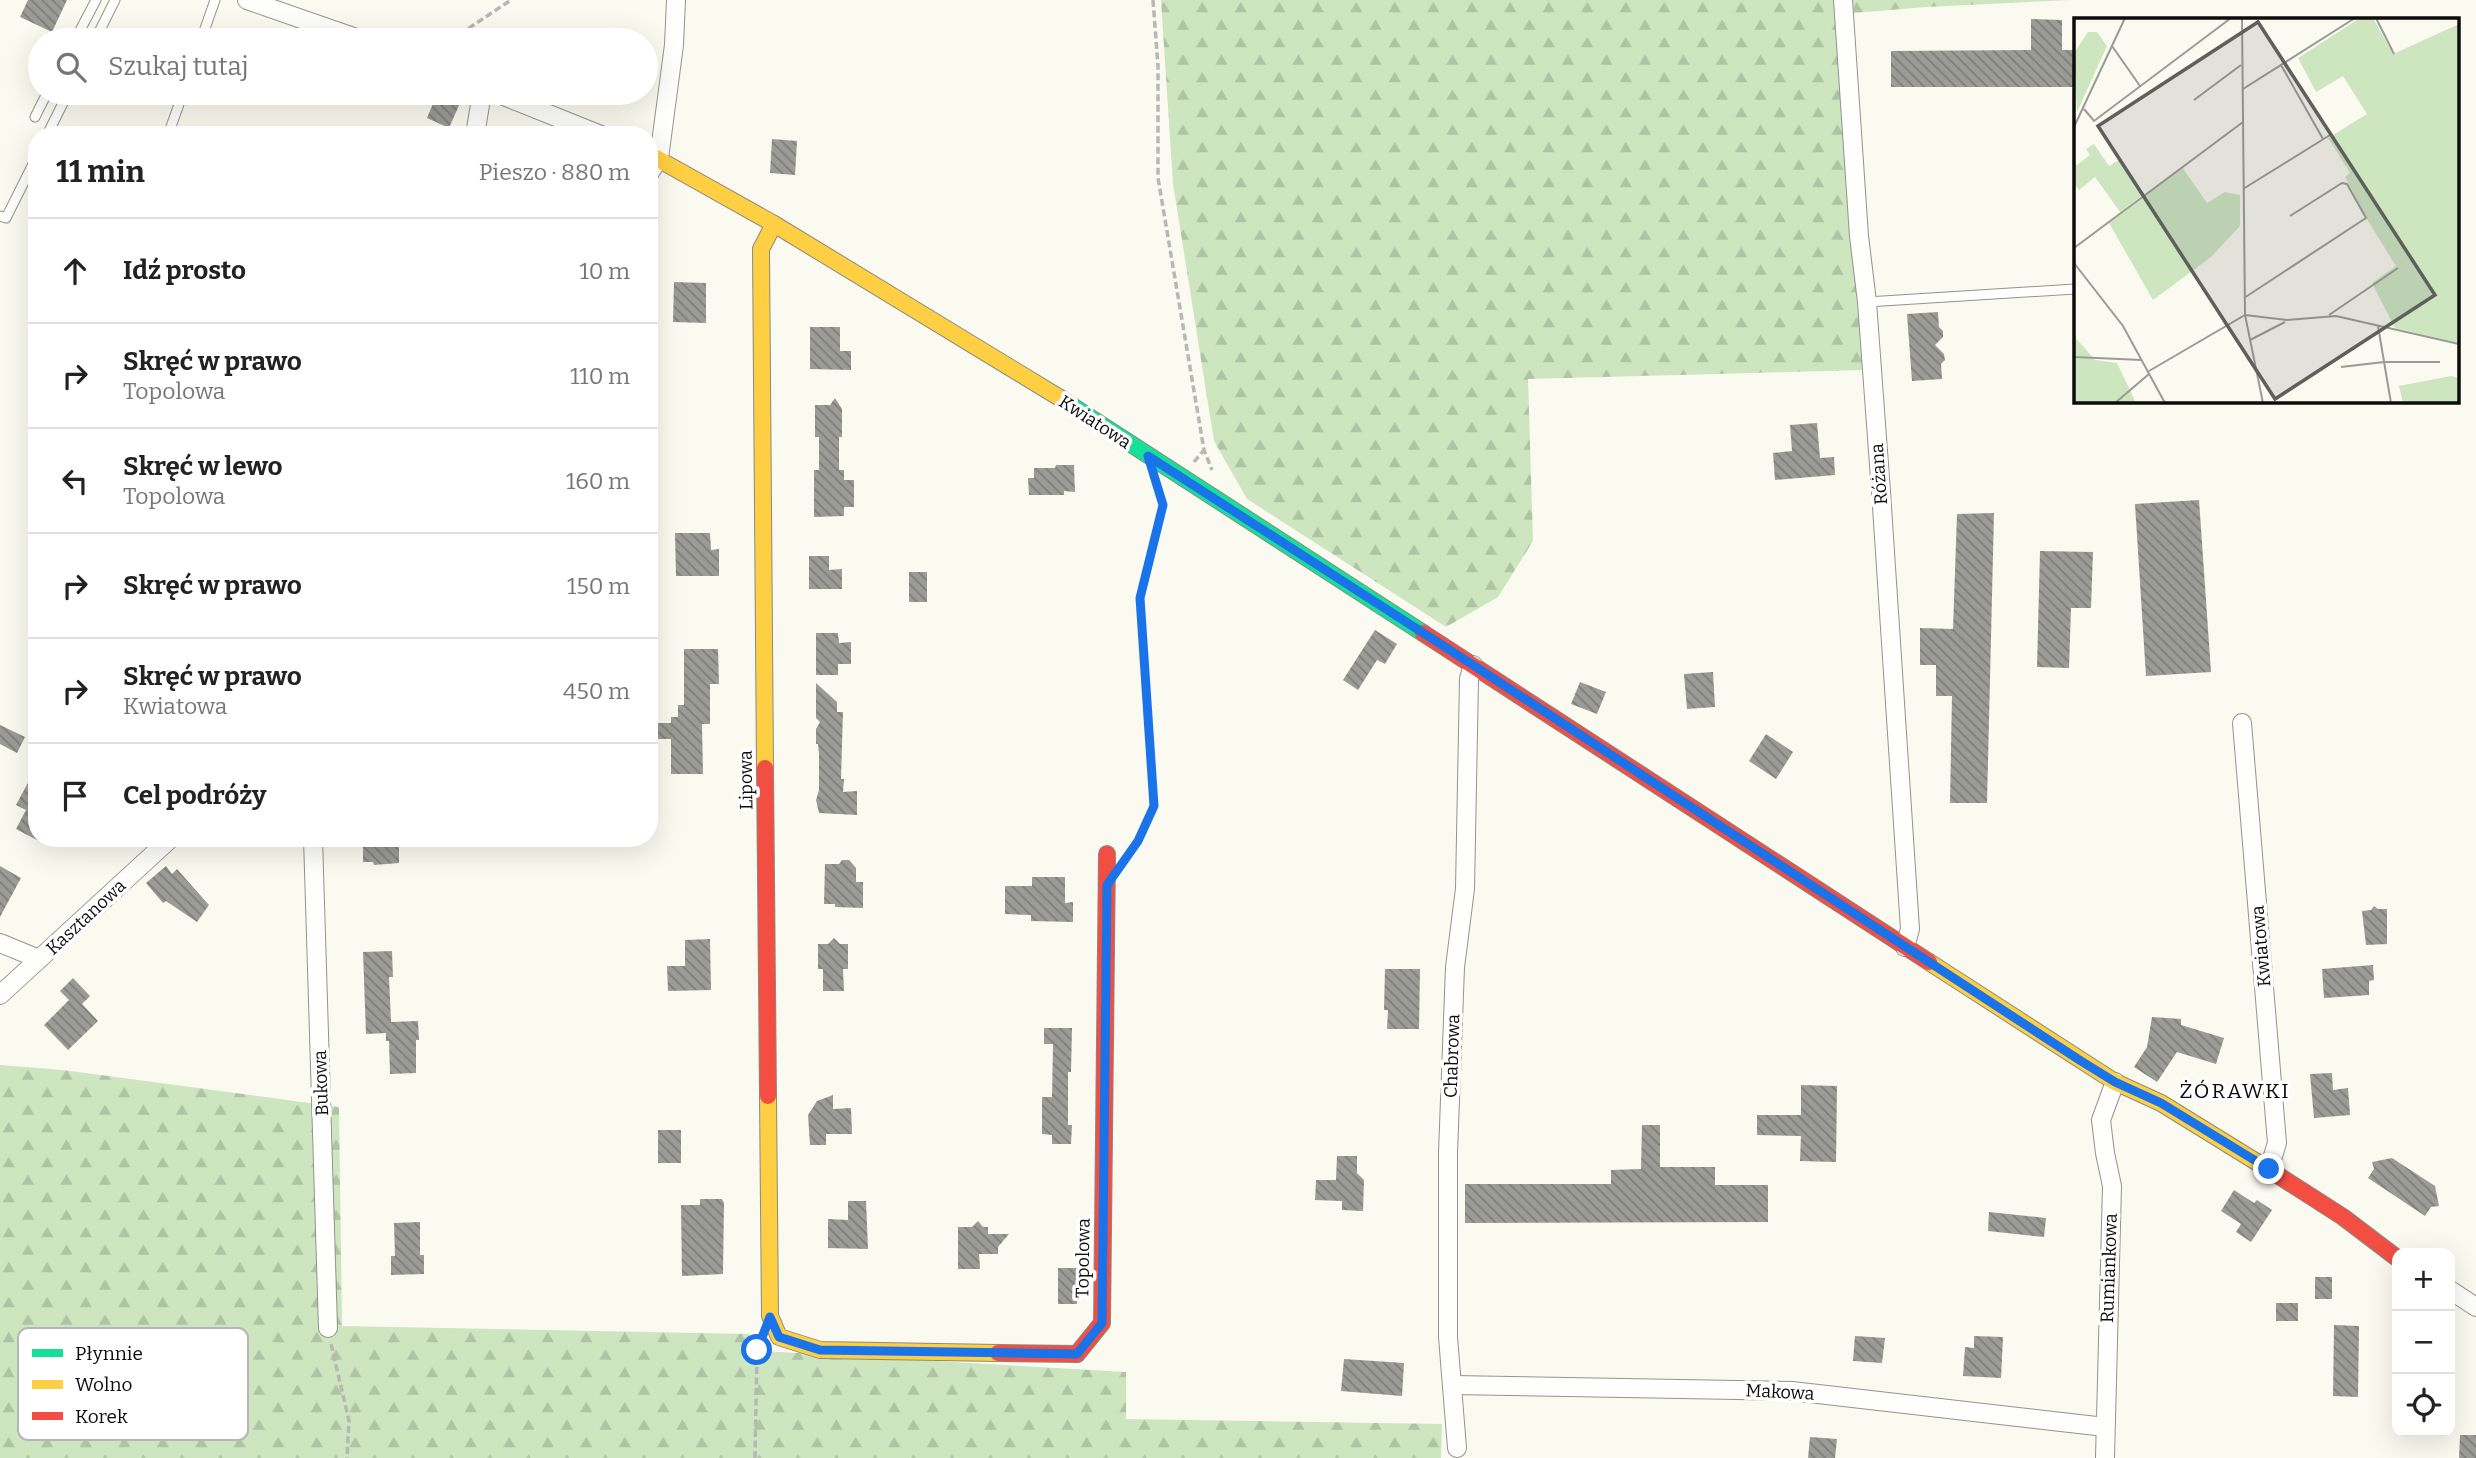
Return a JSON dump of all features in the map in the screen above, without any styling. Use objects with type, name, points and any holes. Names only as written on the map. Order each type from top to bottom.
[{"type":"street","points":[[247,0],[328,28]]},
{"type":"street","points":[[658,134],[674,45],[676,0]]},
{"type":"street","name":"Różana","points":[[1843,0],[1859,236],[1867,302],[1910,929],[1905,947]]},
{"type":"street","points":[[476,126],[480,105]]},
{"type":"street","points":[[526,105],[578,126]]},
{"type":"street","name":"Kwiatowa","points":[[658,158],[774,224],[1003,362],[2115,1082],[2161,1103],[2269,1169],[2343,1217],[2392,1254]]},
{"type":"street","name":"Lipowa","points":[[774,224],[761,249],[770,1317],[779,1337]]},
{"type":"street","name":"Chabrowa","points":[[1457,1448],[1448,1337],[1448,1153],[1455,967],[1465,889],[1468,679],[1473,665]]},
{"type":"street","name":"Kwiatowa","points":[[2242,723],[2277,1143],[2269,1169]]},
{"type":"street","name":"Kasztanowa","points":[[0,995],[161,847]]},
{"type":"street","name":"Bukowa","points":[[313,847],[328,1328]]},
{"type":"street","name":"Topolowa","points":[[779,1337],[820,1350],[1077,1354],[1102,1323],[1107,853]]},
{"type":"street","points":[[0,943],[39,959]]},
{"type":"street","name":"Rumiankowa","points":[[2105,1458],[2112,1186],[2101,1120],[2115,1082]]},
{"type":"street","points":[[2455,1293],[2476,1307]]},
{"type":"street","name":"Makowa","points":[[1452,1385],[1792,1391],[2105,1427]]},
{"type":"lane","points":[[81,28],[96,0]]},
{"type":"lane","points":[[101,28],[115,0]]},
{"type":"lane","points":[[205,28],[215,0]]},
{"type":"lane","points":[[34,117],[40,105]]},
{"type":"lane","points":[[52,126],[62,105]]},
{"type":"lane","points":[[171,126],[179,105]]},
{"type":"lane","points":[[0,216],[6,218],[28,174]]},
{"type":"lane","points":[[1867,302],[2074,289]]},
{"type":"path","points":[[469,28],[511,0]]},
{"type":"path","points":[[1153,0],[1158,66],[1158,177],[1204,450],[1214,473]]},
{"type":"path","points":[[1107,885],[1138,841],[1154,806],[1140,598],[1163,505],[1148,456]]},
{"type":"path","points":[[755,1458],[757,1350],[770,1317]]},
{"type":"path","points":[[328,1328],[349,1421],[347,1458]]},
{"type":"green space","points":[[1161,0],[1837,0],[1865,370],[1528,379],[1533,541],[1498,597],[1446,627],[1247,499],[1214,441],[1173,184]]},
{"type":"green space","points":[[1853,0],[2070,0],[1854,13]]},
{"type":"green space","points":[[0,1065],[63,1070],[339,1107],[342,1326],[749,1334],[763,1351],[1126,1372],[1126,1419],[1442,1424],[1441,1458],[0,1458]]},
{"type":"building","points":[[28,0],[67,0],[54,28],[43,28],[20,17]]},
{"type":"building","points":[[2031,19],[2062,20],[2062,50],[2074,50],[2074,87],[1891,87],[1891,51],[2031,50]]},
{"type":"building","points":[[432,105],[459,105],[450,126],[427,118]]},
{"type":"building","points":[[772,139],[797,141],[795,175],[770,173]]},
{"type":"building","points":[[674,282],[706,283],[706,323],[673,322]]},
{"type":"building","points":[[1938,312],[1943,337],[1935,345],[1944,354],[1945,360],[1941,364],[1942,379],[1912,381],[1907,314]]},
{"type":"building","points":[[810,327],[840,327],[840,351],[851,351],[851,370],[810,369]]},
{"type":"building","points":[[835,398],[842,409],[839,470],[844,470],[844,480],[854,480],[854,507],[844,507],[844,516],[814,517],[814,470],[819,470],[815,405],[830,405]]},
{"type":"building","points":[[1817,423],[1820,458],[1834,457],[1835,475],[1775,480],[1773,453],[1792,451],[1790,425]]},
{"type":"building","points":[[1056,465],[1074,465],[1075,492],[1064,491],[1064,495],[1029,495],[1028,478],[1034,478],[1034,468],[1055,468]]},
{"type":"building","points":[[2199,500],[2211,672],[2146,676],[2135,504]]},
{"type":"building","points":[[1994,513],[1987,803],[1950,803],[1952,696],[1936,696],[1936,665],[1920,665],[1920,628],[1953,629],[1957,514]]},
{"type":"building","points":[[675,533],[710,533],[711,550],[719,549],[719,576],[676,576]]},
{"type":"building","points":[[2040,551],[2093,552],[2091,608],[2071,608],[2069,668],[2037,667]]},
{"type":"building","points":[[809,556],[829,556],[829,570],[842,569],[842,589],[809,589]]},
{"type":"building","points":[[909,572],[927,572],[927,602],[909,602]]},
{"type":"building","points":[[1375,630],[1397,644],[1385,664],[1377,660],[1358,690],[1343,680]]},
{"type":"building","points":[[816,633],[838,633],[839,643],[851,642],[851,664],[838,664],[838,675],[816,675]]},
{"type":"building","points":[[684,649],[718,649],[719,684],[710,684],[710,724],[702,724],[703,774],[671,774],[671,739],[658,739],[658,723],[671,723],[671,717],[678,717],[678,705],[684,705]]},
{"type":"building","points":[[1713,672],[1715,707],[1687,709],[1684,674]]},
{"type":"building","points":[[1580,682],[1606,692],[1597,714],[1571,704]]},
{"type":"building","points":[[816,683],[837,702],[837,712],[843,712],[841,779],[844,779],[843,792],[857,791],[857,815],[819,813],[816,800],[819,790],[819,754],[816,729],[820,722],[816,718]]},
{"type":"building","points":[[0,725],[25,737],[17,753],[0,744]]},
{"type":"building","points":[[1766,734],[1793,752],[1776,779],[1749,761]]},
{"type":"building","points":[[28,783],[28,835],[16,829],[26,810],[16,805]]},
{"type":"building","points":[[363,847],[399,847],[399,863],[374,865],[373,862],[363,862]]},
{"type":"building","points":[[842,860],[849,860],[856,868],[856,882],[863,882],[863,908],[824,904],[825,864],[839,864]]},
{"type":"building","points":[[0,866],[21,878],[0,917]]},
{"type":"building","points":[[166,866],[172,874],[177,869],[209,905],[197,922],[166,901],[163,903],[146,883]]},
{"type":"building","points":[[1032,877],[1065,877],[1065,903],[1073,902],[1073,922],[1031,921],[1031,915],[1005,914],[1005,886],[1032,886]]},
{"type":"building","points":[[2374,906],[2387,909],[2387,944],[2366,945],[2362,911],[2371,910]]},
{"type":"building","points":[[834,938],[840,944],[848,944],[848,969],[843,969],[844,991],[823,991],[823,969],[818,969],[818,944],[828,944]]},
{"type":"building","points":[[710,939],[711,990],[668,991],[667,966],[685,966],[685,940]]},
{"type":"building","points":[[392,951],[393,977],[389,977],[391,1022],[418,1021],[416,1073],[390,1074],[389,1041],[386,1041],[386,1033],[366,1034],[363,952]]},
{"type":"building","points":[[2373,965],[2374,980],[2369,981],[2369,995],[2324,998],[2322,969]]},
{"type":"building","points":[[1385,969],[1420,969],[1419,1029],[1387,1029],[1388,1010],[1384,1010]]},
{"type":"building","points":[[73,978],[90,996],[82,1004],[98,1021],[68,1050],[44,1025],[69,1000],[60,991]]},
{"type":"building","points":[[2152,1017],[2181,1019],[2181,1025],[2224,1038],[2216,1064],[2177,1052],[2157,1082],[2134,1067],[2147,1047]]},
{"type":"building","points":[[1044,1028],[1072,1028],[1071,1072],[1068,1072],[1068,1125],[1072,1125],[1071,1144],[1052,1144],[1052,1135],[1042,1134],[1042,1097],[1052,1097],[1053,1044],[1044,1044]]},
{"type":"building","points":[[2332,1073],[2333,1090],[2348,1088],[2350,1115],[2314,1118],[2310,1074]]},
{"type":"building","points":[[1801,1085],[1837,1086],[1836,1162],[1800,1161],[1801,1136],[1757,1135],[1757,1115],[1801,1115]]},
{"type":"building","points":[[833,1095],[833,1109],[851,1108],[852,1134],[826,1134],[826,1145],[810,1145],[808,1115],[817,1101]]},
{"type":"building","points":[[1642,1125],[1660,1125],[1660,1167],[1715,1167],[1715,1185],[1768,1185],[1768,1222],[1465,1223],[1465,1184],[1611,1184],[1611,1170],[1641,1169]]},
{"type":"building","points":[[658,1130],[681,1130],[681,1163],[658,1163]]},
{"type":"building","points":[[1337,1156],[1357,1156],[1357,1173],[1364,1180],[1363,1211],[1342,1210],[1342,1201],[1315,1200],[1316,1180],[1336,1180]]},
{"type":"building","points":[[2392,1158],[2435,1186],[2439,1206],[2431,1207],[2425,1216],[2368,1178],[2374,1169],[2372,1162]]},
{"type":"building","points":[[2234,1190],[2254,1203],[2257,1200],[2272,1210],[2251,1242],[2236,1232],[2241,1224],[2221,1211]]},
{"type":"building","points":[[700,1199],[722,1199],[724,1203],[723,1274],[682,1276],[681,1205],[700,1205]]},
{"type":"building","points":[[848,1201],[866,1201],[868,1249],[828,1248],[828,1219],[848,1220]]},
{"type":"building","points":[[1989,1212],[2046,1218],[2044,1237],[1988,1231]]},
{"type":"building","points":[[978,1221],[983,1227],[988,1227],[988,1234],[1009,1234],[998,1247],[998,1254],[979,1254],[980,1269],[958,1269],[958,1227],[972,1227]]},
{"type":"building","points":[[420,1222],[420,1255],[424,1255],[424,1274],[391,1275],[391,1256],[395,1256],[394,1223]]},
{"type":"building","points":[[1058,1268],[1077,1268],[1077,1304],[1058,1304]]},
{"type":"building","points":[[2315,1277],[2332,1277],[2332,1299],[2315,1299]]},
{"type":"building","points":[[2276,1303],[2298,1303],[2298,1321],[2276,1321]]},
{"type":"building","points":[[2334,1325],[2359,1326],[2358,1397],[2333,1396]]},
{"type":"building","points":[[1855,1336],[1885,1338],[1882,1363],[1853,1361]]},
{"type":"building","points":[[1974,1336],[2003,1337],[2001,1378],[1963,1376],[1965,1347],[1974,1348]]},
{"type":"building","points":[[1344,1359],[1404,1363],[1402,1396],[1341,1391]]},
{"type":"building","points":[[2460,1435],[2476,1435],[2476,1458],[2459,1458]]},
{"type":"building","points":[[1810,1437],[1837,1439],[1835,1458],[1808,1458]]},
{"type":"traffic: fast","points":[[1060,398],[1423,633]]},
{"type":"traffic: slow","points":[[658,159],[774,224],[1060,398]]},
{"type":"traffic: slow","points":[[765,768],[761,249],[774,224]]},
{"type":"traffic: slow","points":[[1929,962],[2115,1082],[2161,1103],[2276,1174]]},
{"type":"traffic: slow","points":[[768,1096],[770,1316],[779,1337],[820,1350],[998,1353]]},
{"type":"traffic: jam","points":[[1423,633],[1929,962]]},
{"type":"traffic: jam","points":[[765,768],[768,1096]]},
{"type":"traffic: jam","points":[[998,1353],[1077,1354],[1102,1323],[1107,854]]},
{"type":"traffic: jam","points":[[2276,1174],[2343,1217],[2392,1254]]},
{"type":"district","name":"ŻÓRAWKI","points":[[2235,1091]]},
{"type":"route","points":[[757,1350],[770,1317],[779,1337],[820,1350],[1077,1354],[1102,1323],[1107,885],[1138,841],[1154,806],[1140,598],[1163,505],[1148,456],[2081,1061],[2115,1082],[2161,1103],[2269,1169]]}]
